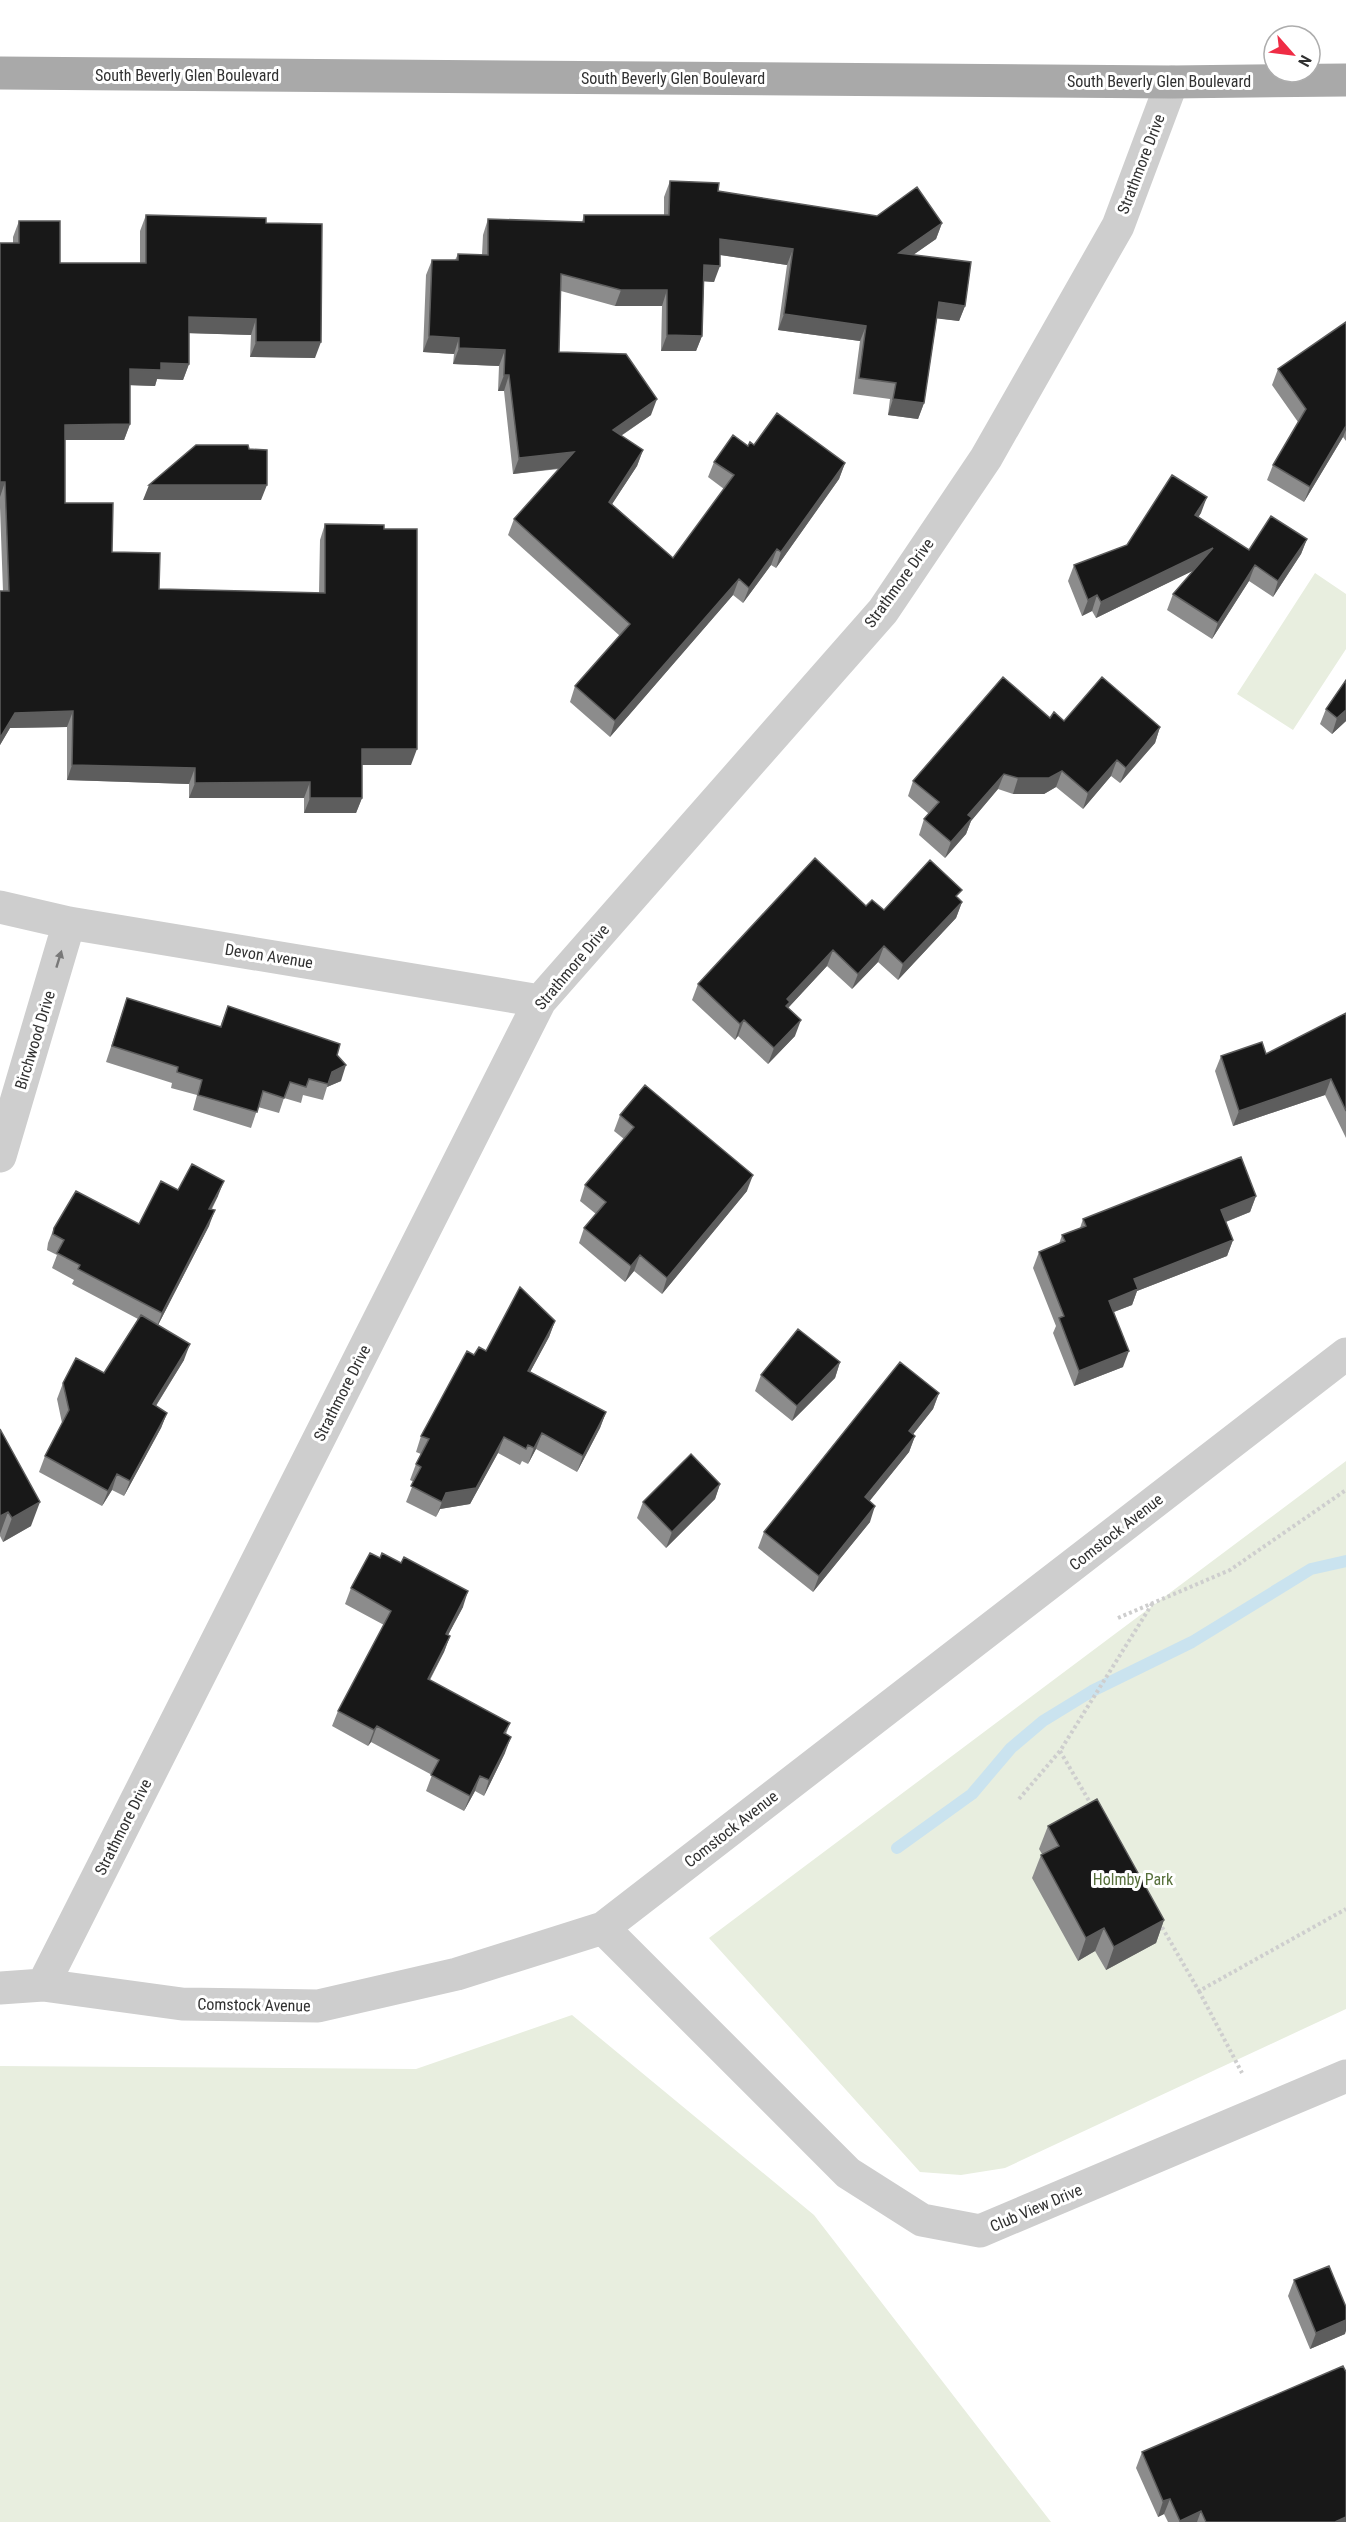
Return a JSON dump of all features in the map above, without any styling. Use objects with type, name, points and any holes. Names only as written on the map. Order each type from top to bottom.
[{"type":"main road","name":"South Beverly Glen Boulevard","points":[[0,73],[1172,82],[1346,80]]},
{"type":"street","name":"Strathmore Drive","points":[[43,1985],[540,1001],[889,602],[986,458],[1118,226],[1172,82]]},
{"type":"street","name":"Devon Avenue","points":[[0,907],[69,923],[540,1001]]},
{"type":"street","name":"Birchwood Drive","points":[[0,1156],[69,923]]},
{"type":"street","name":"Comstock Avenue","points":[[0,1988],[43,1985],[182,2004],[318,2006],[458,1974],[603,1928],[1346,1354]]},
{"type":"street","name":"Club View Drive","points":[[603,1928],[848,2173],[922,2220],[981,2231],[1346,2076]]},
{"type":"path","points":[[1118,1618],[1230,1570],[1346,1490]]},
{"type":"path","points":[[1019,1799],[1060,1751],[1152,1603]]},
{"type":"path","points":[[1060,1751],[1095,1811]]},
{"type":"path","points":[[1199,1991],[1346,1909]]},
{"type":"path","points":[[1158,1921],[1199,1991],[1242,2073]]},
{"type":"green space","points":[[1315,573],[1346,594],[1346,649],[1293,730],[1237,694]]},
{"type":"green space","name":"Holmby Park","points":[[1346,1461],[1346,2009],[1005,2168],[961,2175],[920,2172],[709,1938]]},
{"type":"green space","points":[[572,2015],[814,2215],[1051,2522],[0,2522],[0,2066],[416,2069]]},
{"type":"building","points":[[670,181],[719,183],[718,191],[877,216],[917,187],[942,223],[899,253],[971,262],[965,306],[939,302],[924,403],[893,399],[896,383],[859,378],[866,326],[784,314],[793,249],[720,239],[720,266],[704,265],[702,336],[667,335],[667,290],[621,290],[561,274],[559,352],[626,354],[657,399],[613,430],[643,450],[609,502],[673,558],[734,475],[714,462],[733,435],[748,446],[750,442],[754,445],[777,413],[845,463],[781,552],[777,549],[749,588],[739,579],[615,721],[575,686],[630,624],[514,519],[574,452],[519,458],[509,375],[504,375],[505,350],[459,348],[459,338],[429,336],[432,260],[458,260],[458,254],[488,255],[488,219],[584,222],[584,215],[669,215]]},
{"type":"building","points":[[146,215],[266,218],[266,223],[322,224],[321,342],[256,342],[256,319],[189,317],[189,364],[161,363],[161,370],[130,369],[130,424],[65,425],[65,503],[113,503],[112,552],[160,553],[159,589],[325,593],[325,524],[384,525],[384,529],[417,529],[417,749],[362,749],[362,798],[310,798],[310,782],[195,783],[195,768],[72,765],[73,711],[15,713],[0,738],[0,591],[9,591],[5,482],[0,482],[0,243],[19,243],[19,221],[60,221],[60,263],[146,263]]},
{"type":"building","points":[[1346,322],[1346,426],[1310,487],[1273,465],[1306,409],[1278,369]]},
{"type":"building","points":[[196,445],[248,445],[249,449],[267,450],[267,485],[149,485]]},
{"type":"building","points":[[1172,475],[1207,497],[1195,515],[1249,550],[1271,516],[1307,539],[1278,581],[1255,565],[1218,623],[1173,594],[1213,548],[1101,602],[1097,595],[1088,600],[1074,565],[1127,545]]},
{"type":"building","points":[[1003,677],[1050,718],[1054,712],[1064,721],[1102,677],[1160,727],[1126,768],[1117,760],[1088,793],[1062,771],[1049,778],[1018,778],[1004,774],[968,815],[972,818],[951,842],[924,819],[939,802],[913,781]]},
{"type":"building","points":[[1346,680],[1346,710],[1337,718],[1326,709]]},
{"type":"building","points":[[815,858],[866,906],[872,900],[884,910],[930,860],[962,890],[956,896],[962,902],[903,964],[884,946],[858,974],[833,950],[787,999],[790,1002],[786,1006],[801,1020],[774,1048],[744,1020],[740,1024],[698,984]]},
{"type":"building","points":[[127,998],[221,1027],[228,1006],[340,1044],[337,1055],[346,1065],[332,1072],[328,1084],[309,1079],[306,1087],[290,1082],[284,1098],[263,1091],[257,1112],[198,1095],[202,1080],[177,1072],[178,1067],[112,1046]]},
{"type":"building","points":[[1346,1013],[1346,1111],[1331,1079],[1239,1111],[1221,1056],[1262,1042],[1266,1054]]},
{"type":"building","points":[[645,1085],[753,1175],[667,1278],[640,1255],[631,1266],[584,1228],[606,1202],[585,1185],[634,1127],[620,1115]]},
{"type":"building","points":[[1241,1157],[1256,1196],[1221,1210],[1233,1240],[1134,1279],[1138,1289],[1109,1301],[1129,1351],[1079,1371],[1059,1318],[1064,1316],[1039,1252],[1065,1241],[1062,1235],[1086,1226],[1083,1219]]},
{"type":"building","points":[[192,1164],[224,1181],[209,1209],[215,1210],[162,1313],[78,1269],[80,1265],[57,1253],[64,1240],[53,1234],[54,1228],[76,1191],[139,1224],[161,1181],[178,1190]]},
{"type":"building","points":[[520,1287],[555,1321],[528,1371],[606,1412],[583,1456],[542,1433],[534,1448],[528,1445],[526,1449],[504,1437],[476,1488],[446,1493],[442,1502],[411,1486],[421,1467],[416,1464],[429,1439],[421,1436],[467,1351],[474,1355],[479,1347],[486,1351]]},
{"type":"building","points":[[141,1315],[190,1344],[153,1404],[167,1413],[130,1481],[117,1474],[108,1491],[45,1456],[69,1410],[63,1383],[76,1358],[104,1373]]},
{"type":"building","points":[[798,1329],[840,1362],[797,1406],[761,1375]]},
{"type":"building","points":[[900,1362],[939,1393],[909,1431],[915,1436],[865,1497],[875,1506],[819,1576],[764,1532]]},
{"type":"building","points":[[0,1429],[40,1502],[12,1518],[8,1512],[0,1516]]},
{"type":"building","points":[[691,1454],[720,1484],[672,1532],[643,1502]]},
{"type":"building","points":[[370,1553],[380,1558],[382,1553],[401,1563],[404,1557],[468,1591],[446,1634],[450,1636],[428,1679],[510,1723],[504,1733],[511,1737],[489,1780],[480,1776],[470,1796],[431,1775],[439,1760],[377,1726],[374,1730],[338,1711],[391,1611],[351,1588]]},
{"type":"building","points":[[1097,1799],[1164,1920],[1114,1947],[1104,1928],[1086,1938],[1041,1855],[1059,1846],[1048,1826]]},
{"type":"building","points":[[1329,2266],[1346,2307],[1346,2320],[1316,2333],[1294,2280]]},
{"type":"building","points":[[1343,2366],[1346,2372],[1346,2517],[1335,2522],[1206,2522],[1201,2511],[1180,2521],[1170,2499],[1163,2501],[1142,2452]]},
{"type":"waterway","points":[[897,1848],[972,1794],[1011,1748],[1043,1721],[1092,1691],[1192,1642],[1311,1569],[1346,1561]]}]
